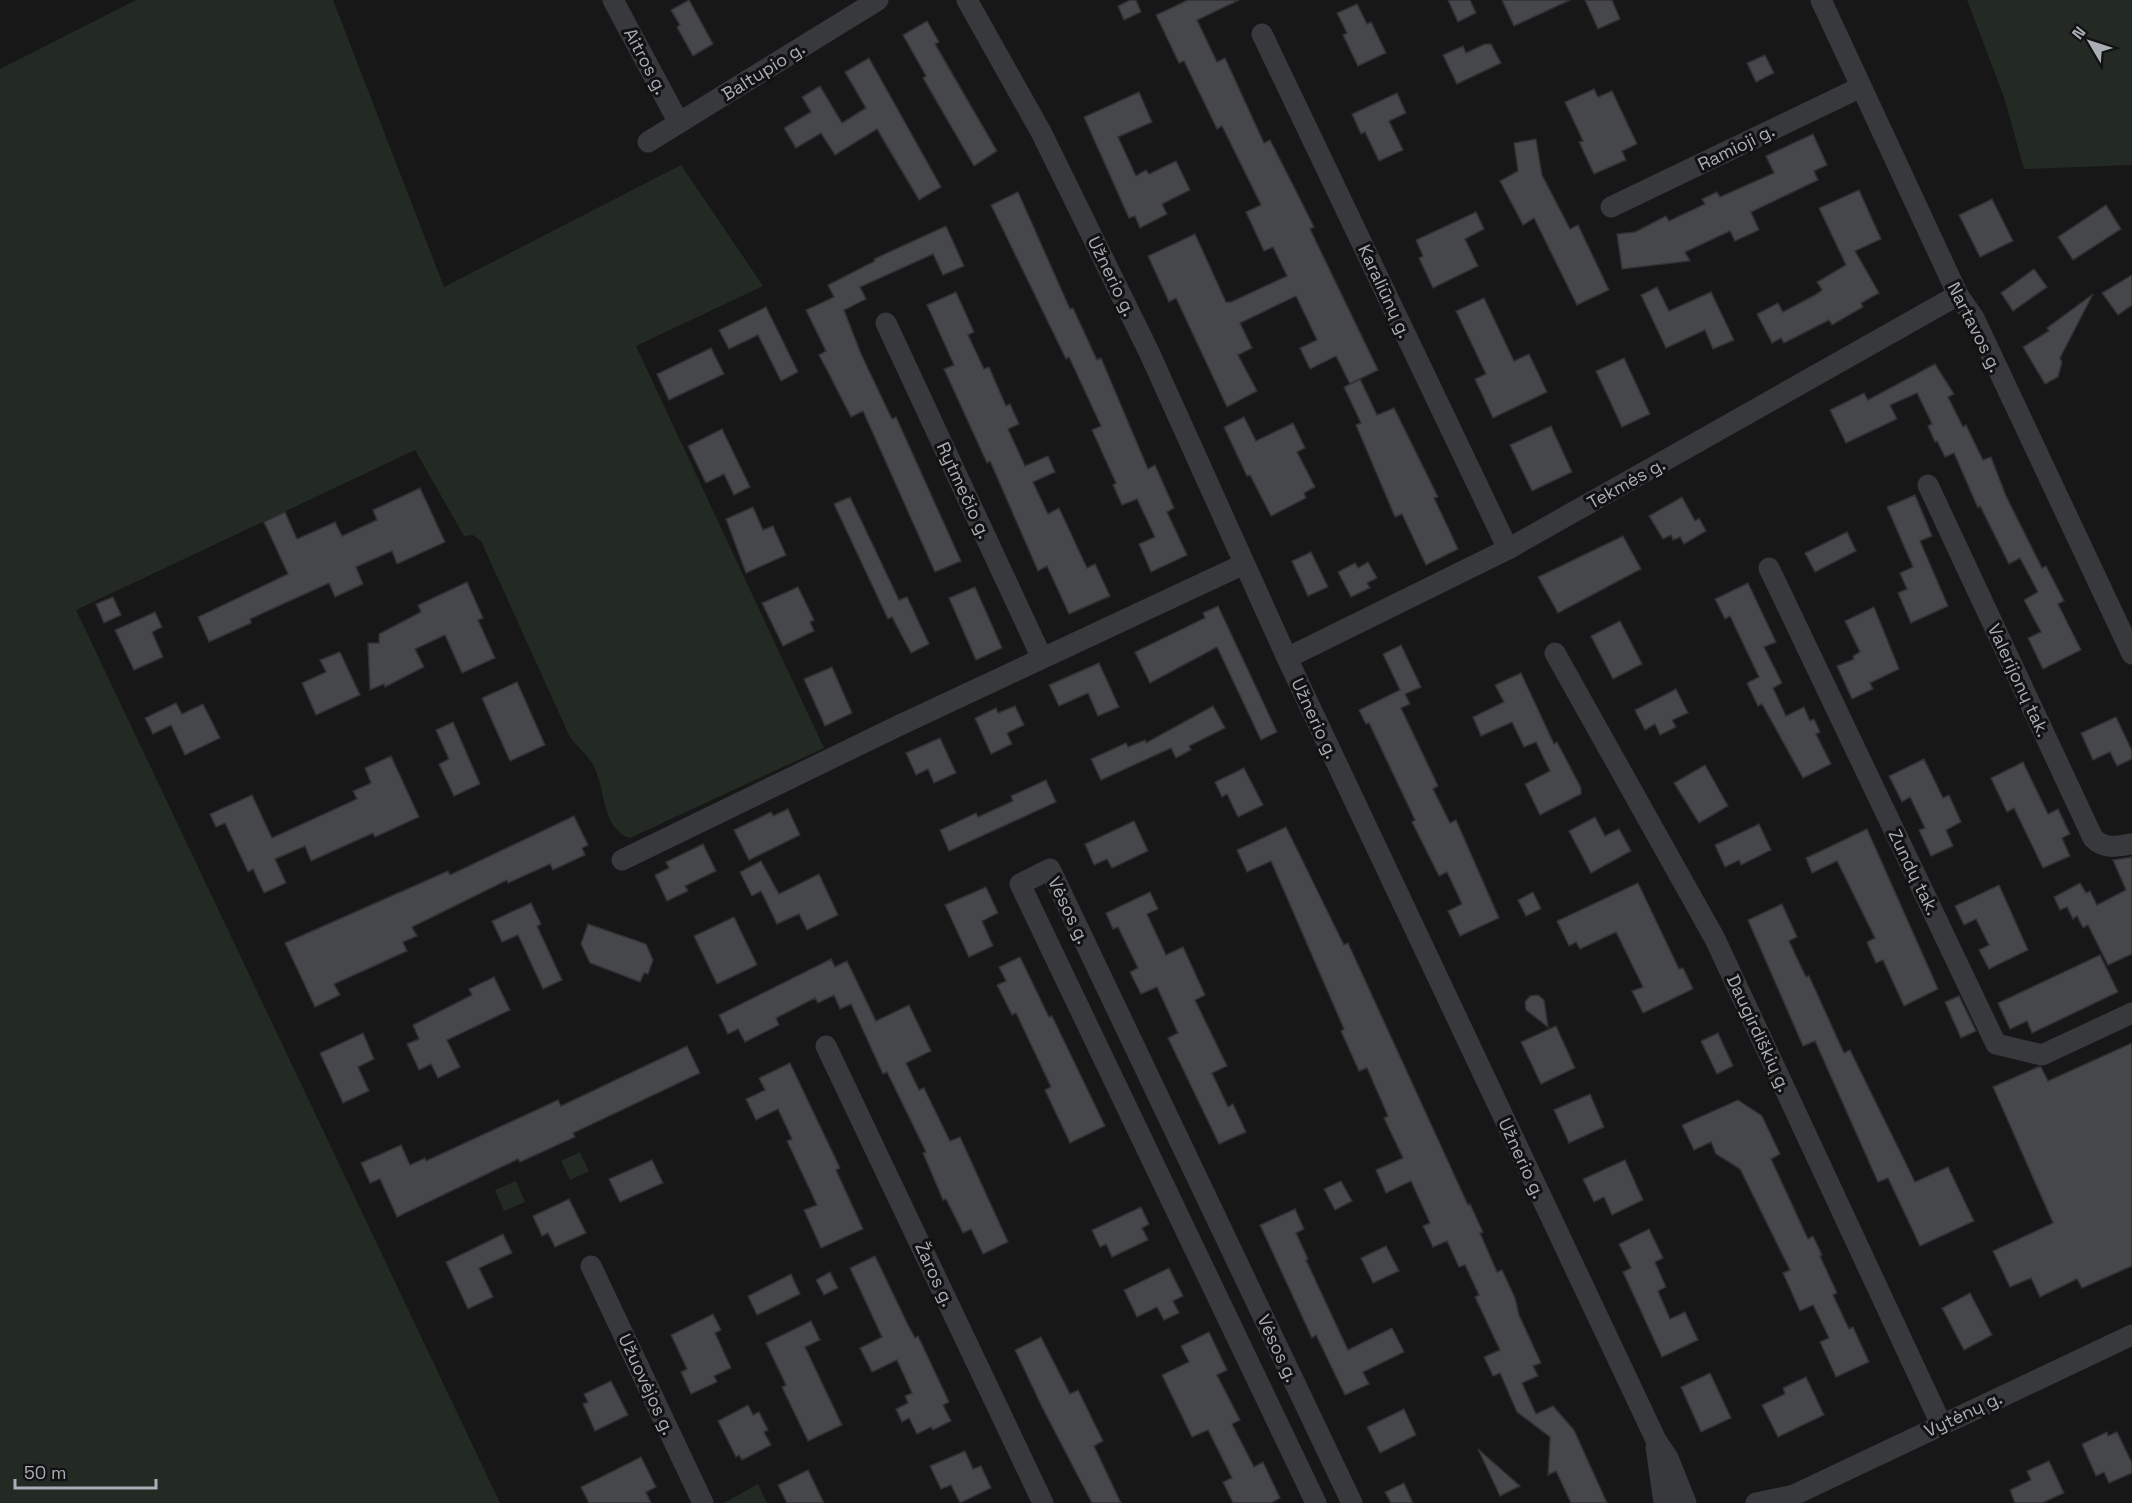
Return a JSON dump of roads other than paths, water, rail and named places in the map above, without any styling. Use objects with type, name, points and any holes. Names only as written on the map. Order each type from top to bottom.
[{"type":"street","name":"Aitros g.","points":[[613,0],[679,123]]},
{"type":"street","name":"Baltupio g.","points":[[648,142],[878,0]]},
{"type":"street","name":"Užnerio g.","points":[[967,0],[1041,132],[1149,352],[1287,658],[1656,1440],[1668,1458],[1686,1503]]},
{"type":"street","name":"Nartavos g.","points":[[1821,0],[1958,295],[1974,318],[2132,654]]},
{"type":"street","name":"Karaliūnų g.","points":[[1262,34],[1508,549]]},
{"type":"street","name":"Ramioji g.","points":[[1611,207],[1861,87]]},
{"type":"street","name":"Tekmės g.","points":[[1287,658],[1405,602],[1508,549],[1958,295]]},
{"type":"street","name":"Rytmečio g.","points":[[886,323],[1042,658]]},
{"type":"street","name":"Valerijonų tak.","points":[[1928,485],[2093,838],[2108,847],[2132,844]]},
{"type":"street","points":[[622,860],[1042,658],[1245,564]]},
{"type":"street","name":"Zundų tak.","points":[[1769,568],[1996,1044],[2042,1054],[2132,1013]]},
{"type":"street","name":"Daugirdiškių g.","points":[[1555,652],[1715,939],[1941,1424]]},
{"type":"street","name":"Vėsos g.","points":[[1316,1503],[1020,884],[1050,869],[1352,1503]]},
{"type":"street","name":"Žaros g.","points":[[826,1046],[1043,1503]]},
{"type":"street","name":"Užuovėjos g.","points":[[591,1266],[703,1503]]},
{"type":"street","name":"Vytėnų g.","points":[[1756,1503],[1788,1499],[1941,1424],[2132,1335]]},
{"type":"street","name":"Užnerio g.","points":[[1656,1440],[1664,1503]]}]
